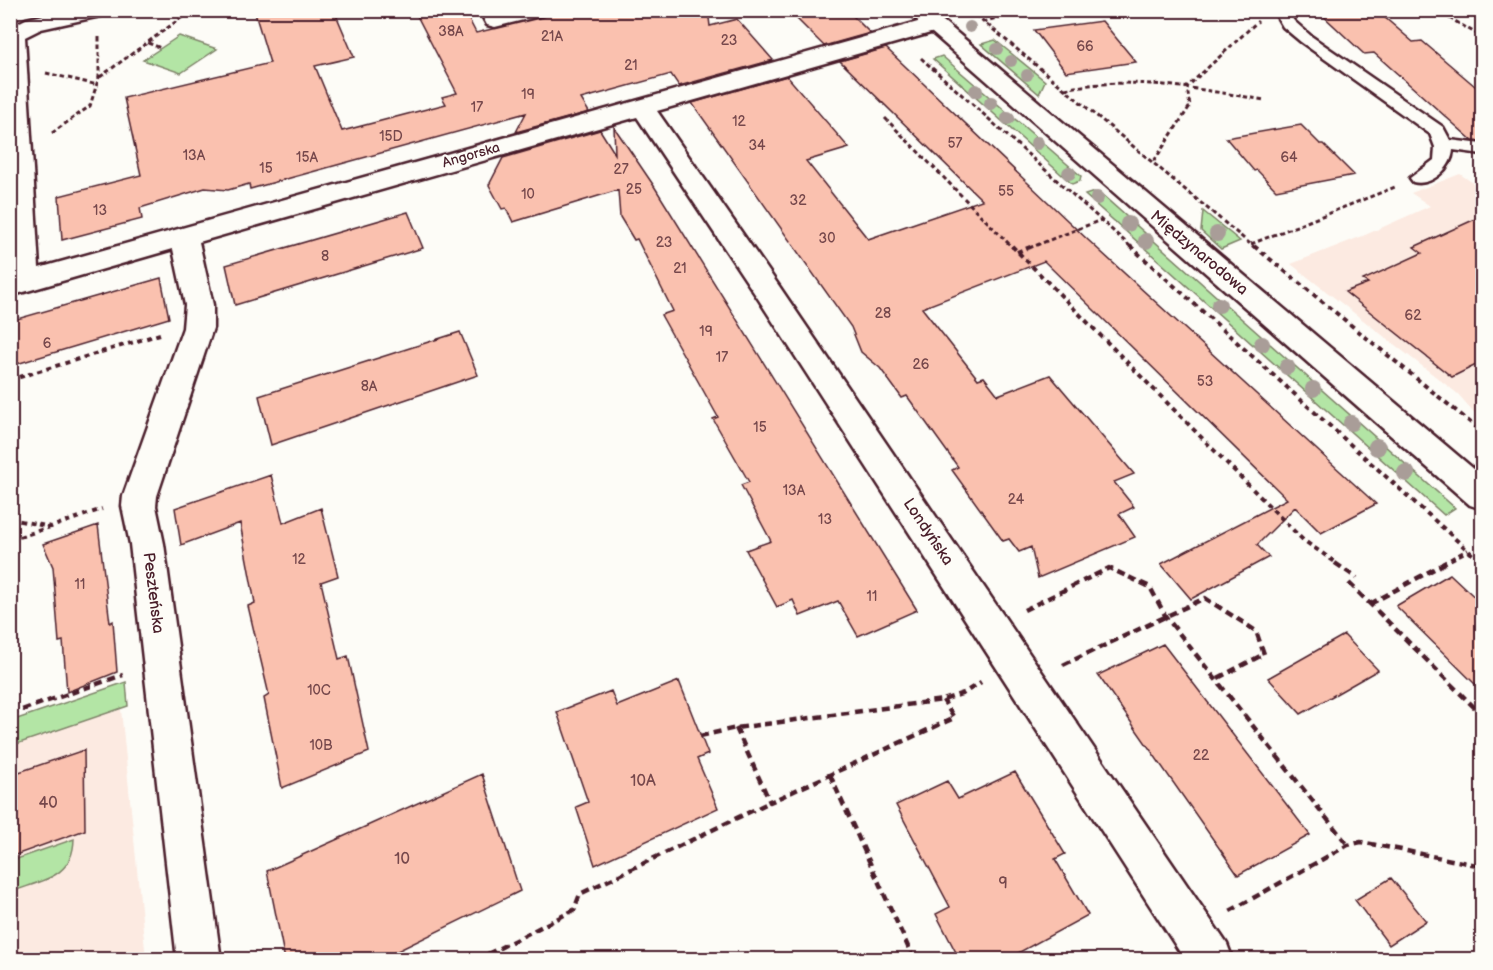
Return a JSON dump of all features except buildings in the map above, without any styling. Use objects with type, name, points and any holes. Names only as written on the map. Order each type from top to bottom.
[{"type":"street","points":[[489,10],[495,20],[536,10]]},
{"type":"street","points":[[18,284],[16,66],[12,34],[34,24],[97,11]]},
{"type":"street","name":"Angorska","points":[[18,284],[642,107],[928,15]]},
{"type":"street","name":"Międzynarodowa","points":[[928,15],[1482,495]]},
{"type":"street","name":"Londyńska","points":[[642,107],[769,293],[1211,960]]},
{"type":"street","name":"Peszteńska","points":[[184,237],[198,305],[198,328],[140,496],[139,506],[147,544],[199,960]]},
{"type":"lane","points":[[1285,10],[1283,15],[1288,24],[1437,132],[1444,144],[1444,157],[1435,171],[1419,177]]},
{"type":"lane","points":[[1444,144],[1482,149]]},
{"type":"path","points":[[99,77],[192,10]]},
{"type":"path","points":[[970,10],[1251,244],[1482,432]]},
{"type":"path","points":[[982,22],[1024,10]]},
{"type":"path","points":[[1436,10],[1482,37]]},
{"type":"path","points":[[51,134],[90,106],[98,85],[101,51],[97,11]]},
{"type":"path","points":[[1187,87],[1262,18]]},
{"type":"path","points":[[147,43],[161,48]]},
{"type":"path","points":[[913,51],[1482,563]]},
{"type":"path","points":[[16,66],[98,85]]},
{"type":"path","points":[[1064,89],[1088,83],[1117,81],[1187,87],[1264,100]]},
{"type":"path","points":[[1154,161],[1190,106],[1187,87]]},
{"type":"path","points":[[885,117],[1303,540],[1357,578]]},
{"type":"path","points":[[1251,244],[1419,177]]},
{"type":"path","points":[[1017,252],[1101,220]]},
{"type":"path","points":[[10,380],[161,334]]},
{"type":"path","points":[[10,540],[111,507]]},
{"type":"path","points":[[10,519],[51,526]]},
{"type":"path","points":[[1370,604],[1468,550]]},
{"type":"path","points":[[1015,614],[1109,568],[1150,587],[1166,617],[1348,845]]},
{"type":"path","points":[[1349,583],[1482,715]]},
{"type":"path","points":[[1053,670],[1205,598],[1256,631],[1264,654],[1215,679]]},
{"type":"path","points":[[10,714],[127,673]]},
{"type":"path","points":[[700,736],[736,728],[943,700],[964,693]]},
{"type":"path","points":[[476,960],[574,910],[580,894],[770,802],[954,718],[943,700]]},
{"type":"path","points":[[736,728],[770,802]]},
{"type":"path","points":[[830,775],[914,960]]},
{"type":"path","points":[[1192,931],[1348,845],[1361,842],[1482,866]]},
{"type":"shaded area","points":[[1460,174],[1482,189],[1482,415],[1478,417],[1458,394],[1291,264],[1430,206],[1411,193]]},
{"type":"shaded area","points":[[121,709],[146,959],[11,959],[10,746]]},
{"type":"green space","points":[[179,36],[217,49],[181,73],[143,60]]},
{"type":"green space","points":[[995,40],[1045,81],[1039,94],[981,44]]},
{"type":"green space","points":[[942,56],[1081,176],[1080,181],[1072,184],[933,59]]},
{"type":"green space","points":[[1094,192],[1101,194],[1455,508],[1444,515],[1085,195]]},
{"type":"green space","points":[[1203,211],[1240,241],[1221,249],[1201,231]]},
{"type":"green space","points":[[126,682],[128,706],[11,746],[11,721]]},
{"type":"green space","points":[[74,839],[72,852],[62,870],[54,876],[11,892],[11,861]]}]
